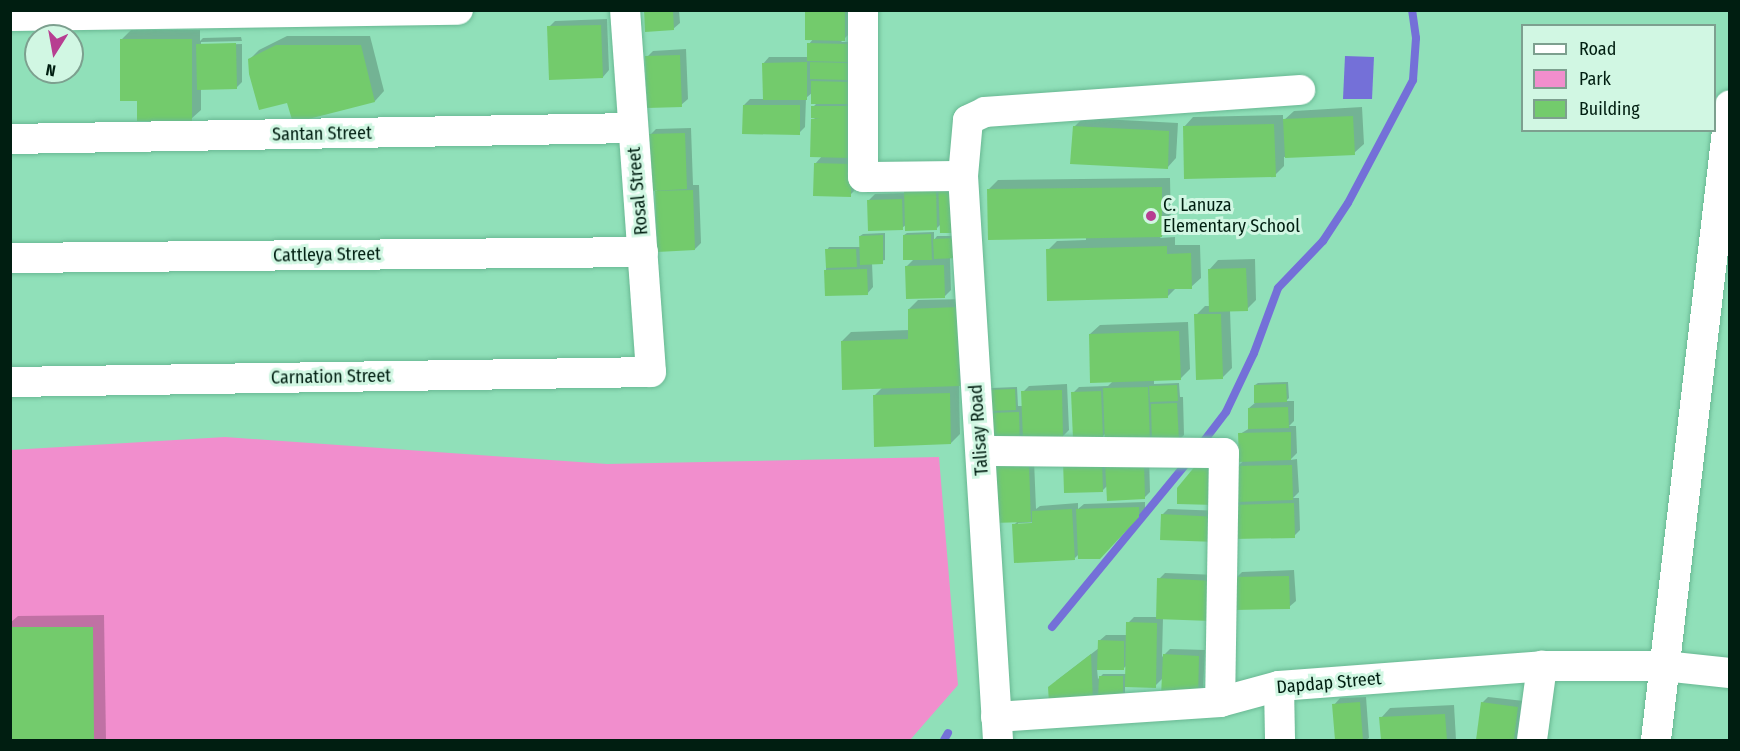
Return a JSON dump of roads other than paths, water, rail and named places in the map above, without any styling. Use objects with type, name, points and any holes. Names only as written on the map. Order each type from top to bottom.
[{"type":"street","points":[[10,16],[458,10]]},
{"type":"street","name":"Rosal Street","points":[[625,10],[651,372]]},
{"type":"street","points":[[863,10],[864,177],[963,176]]},
{"type":"street","name":"Talisay Road","points":[[997,729],[963,176],[968,120],[985,112],[1300,90]]},
{"type":"street","points":[[1656,741],[1730,105]]},
{"type":"street","name":"Santan Street","points":[[10,139],[633,128]]},
{"type":"street","name":"Cattleya Street","points":[[10,258],[643,252]]},
{"type":"street","name":"Carnation Street","points":[[10,382],[651,372]]},
{"type":"street","points":[[981,452],[1224,453],[1220,702]]},
{"type":"street","points":[[1532,741],[1542,666]]},
{"type":"street","name":"Dapdap Street","points":[[997,729],[1220,702],[1279,686],[1542,666],[1664,666],[1730,673]]},
{"type":"street","points":[[1279,686],[1280,741]]},
{"type":"waterway","points":[[1200,446],[1226,412],[1254,353],[1278,288],[1323,241],[1348,203],[1413,80],[1416,38],[1412,10]]},
{"type":"waterway","points":[[1052,627],[1189,460]]},
{"type":"waterway","points":[[944,740],[948,733]]},
{"type":"place","name":"C. Lanuza Elementary School","points":[[1151,216]]}]
